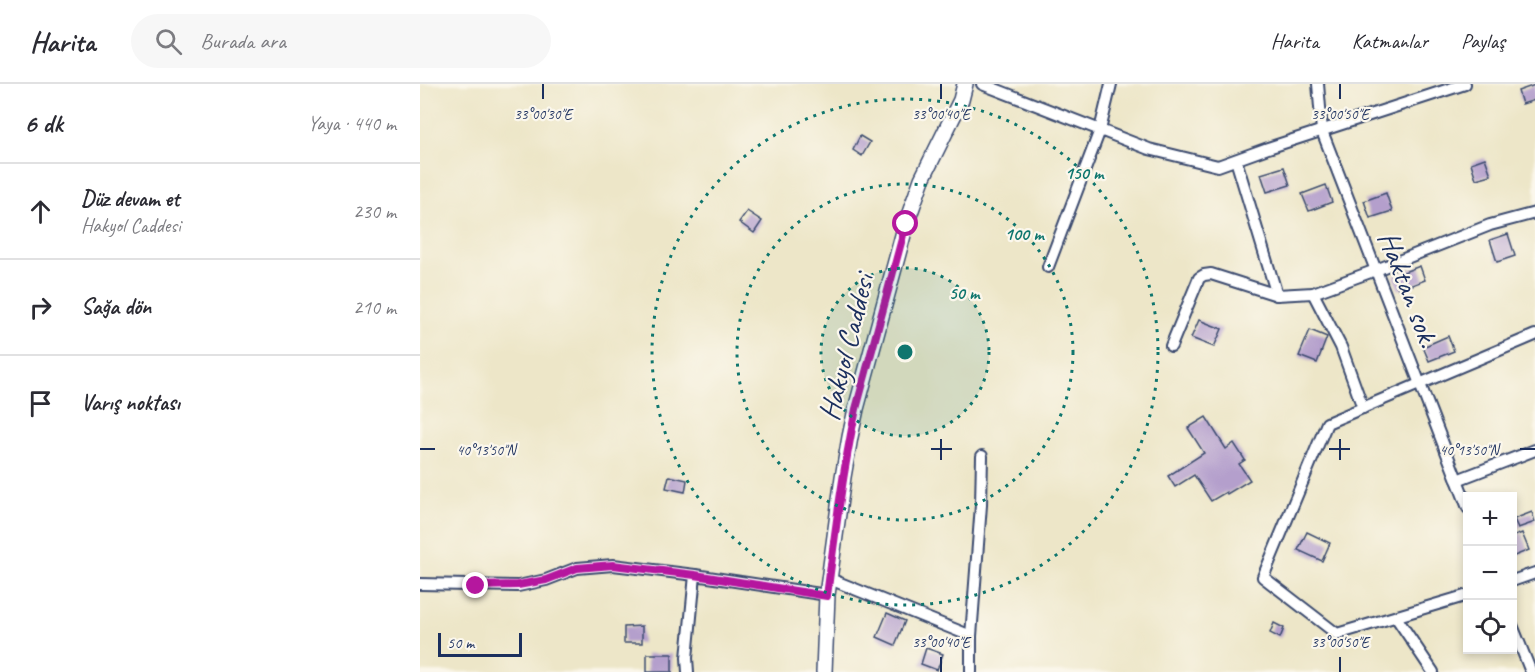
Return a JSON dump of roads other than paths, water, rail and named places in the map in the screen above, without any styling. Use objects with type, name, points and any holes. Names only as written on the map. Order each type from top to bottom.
[{"type":"street","name":"Hakyol Caddesi","points":[[824,672],[827,596],[852,427],[915,195],[961,99],[965,84]]},
{"type":"street","points":[[982,84],[1149,149],[1218,166],[1465,84]]},
{"type":"street","points":[[1048,267],[1100,130],[1111,84]]},
{"type":"street","name":"Haktan sok.","points":[[1318,84],[1322,131],[1463,497]]},
{"type":"street","points":[[1236,160],[1277,295]]},
{"type":"street","points":[[1171,346],[1199,278],[1204,275],[1211,274],[1277,295],[1313,293],[1490,225],[1535,213]]},
{"type":"street","points":[[1313,293],[1341,347],[1363,408]]},
{"type":"street","points":[[1463,596],[1337,634],[1263,578],[1327,423],[1535,335]]},
{"type":"street","points":[[1457,480],[1535,450]]},
{"type":"street","points":[[971,672],[971,636],[981,505],[982,456]]},
{"type":"street","points":[[420,584],[518,585],[546,580],[577,568],[613,565],[695,575],[827,596]]},
{"type":"street","points":[[1517,579],[1535,573]]},
{"type":"street","points":[[688,672],[687,658],[695,575]]},
{"type":"street","points":[[830,579],[971,636]]},
{"type":"street","points":[[1396,616],[1433,672]]},
{"type":"street","points":[[1517,638],[1530,672]]}]
